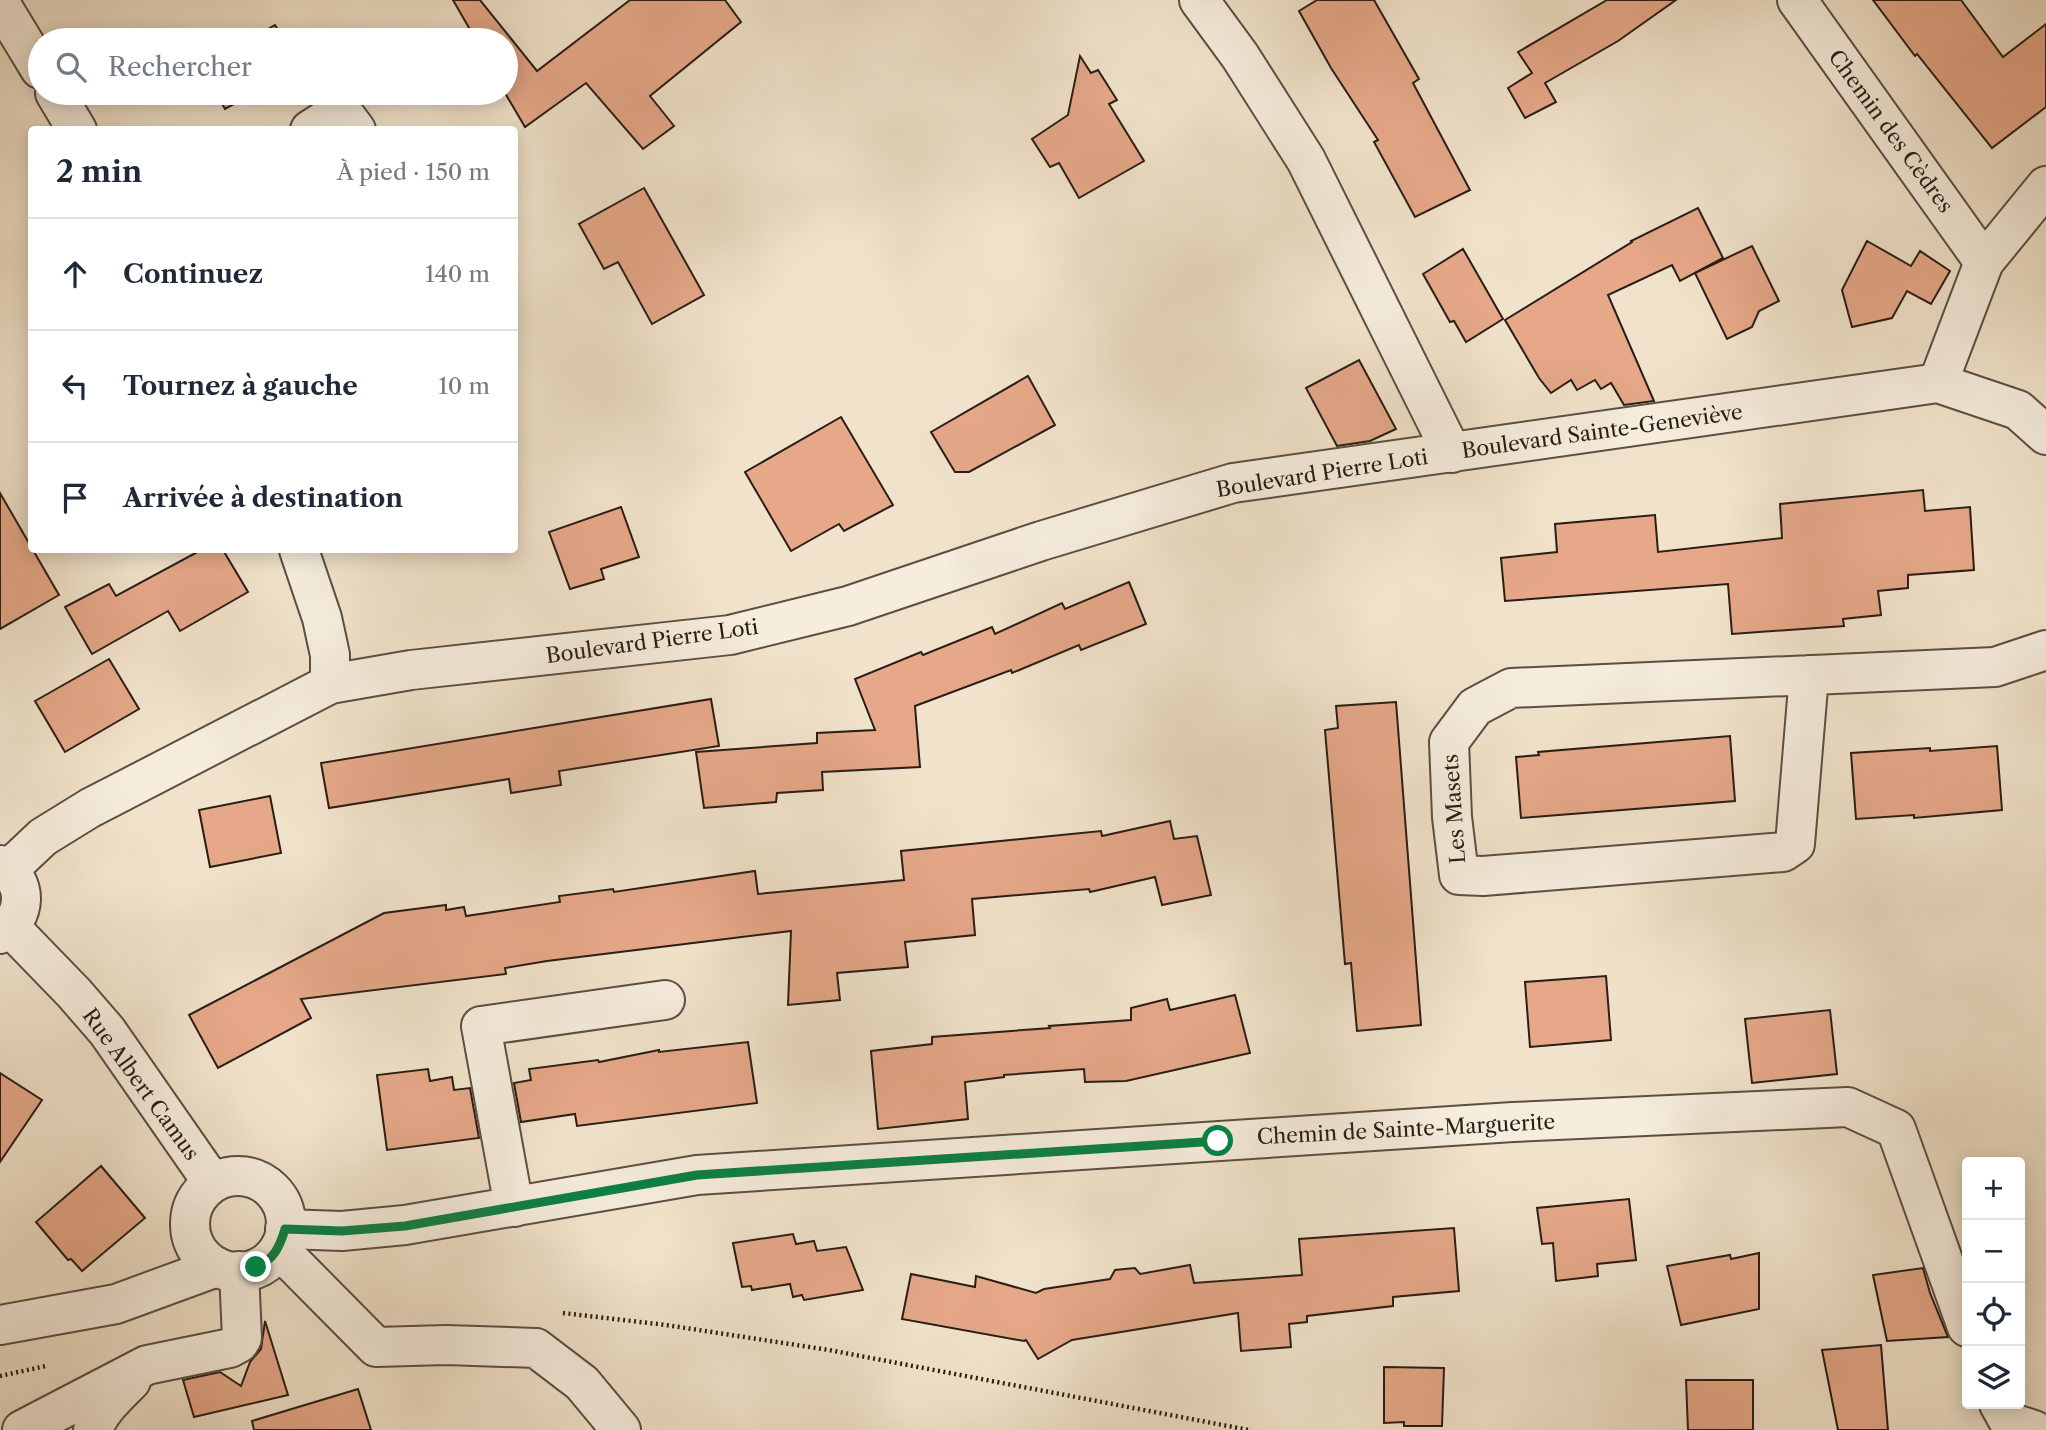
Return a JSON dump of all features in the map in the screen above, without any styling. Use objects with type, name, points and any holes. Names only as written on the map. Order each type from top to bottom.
[{"type":"street","name":"Boulevard Sainte-Geneviève","points":[[1199,0],[1240,56],[1306,160],[1452,453],[1938,383],[2018,410],[2046,435]]},
{"type":"street","name":"Chemin des Cèdres","points":[[1797,0],[1984,262]]},
{"type":"street","points":[[0,3],[28,49]]},
{"type":"street","points":[[62,105],[75,126]]},
{"type":"street","points":[[316,126],[341,110],[353,126]]},
{"type":"street","points":[[1938,383],[1984,262],[2046,187]]},
{"type":"street","name":"Boulevard Pierre Loti","points":[[4,867],[43,837],[90,808],[330,684],[411,670],[730,635],[848,606],[1041,541],[1233,483],[1452,453]]},
{"type":"street","points":[[300,553],[322,618],[330,655],[330,684]]},
{"type":"street","name":"Les Masets","points":[[1809,675],[1795,844],[1783,852],[1483,876],[1459,875],[1452,817],[1449,742],[1475,706],[1511,688],[1809,675],[1995,667],[2046,650]]},
{"type":"street","points":[[4,867],[18,882],[22,897],[19,913],[5,931]]},
{"type":"street","name":"Rue Albert Camus","points":[[5,931],[74,993],[107,1031],[212,1182]]},
{"type":"street","points":[[514,1207],[481,1026],[665,1000]]},
{"type":"street","name":"Chemin de Sainte-Marguerite","points":[[282,1239],[405,1226],[697,1175],[1513,1122],[1848,1107],[1896,1129],[1962,1313]]},
{"type":"street","points":[[241,1175],[259,1180],[276,1194],[282,1205],[285,1216],[282,1239],[271,1258],[247,1271],[228,1269],[205,1259],[193,1243],[189,1227],[195,1200],[212,1182],[226,1177],[241,1175]]},
{"type":"street","points":[[282,1239],[376,1347],[446,1345],[536,1348],[582,1382],[621,1430]]},
{"type":"street","points":[[0,1325],[116,1304],[228,1269]]},
{"type":"street","points":[[22,1430],[147,1364],[230,1348],[239,1343],[242,1338],[228,1269]]},
{"type":"street","points":[[93,1430],[114,1397],[147,1364]]},
{"type":"street","points":[[2002,1409],[2009,1422],[2034,1430]]},
{"type":"path","points":[[551,1312],[666,1325],[829,1350],[1249,1430]]},
{"type":"building","points":[[453,0],[480,0],[502,28],[469,28]]},
{"type":"building","points":[[630,0],[725,0],[741,22],[650,96],[674,126],[643,149],[586,83],[525,127],[512,105],[518,105],[518,47],[537,71]]},
{"type":"building","points":[[1317,0],[1374,0],[1419,79],[1413,83],[1470,190],[1415,217],[1374,142],[1378,140],[1331,68],[1299,11]]},
{"type":"building","points":[[1607,0],[1676,0],[1618,41],[1545,83],[1556,102],[1525,118],[1508,88],[1532,73],[1518,52]]},
{"type":"building","points":[[1873,0],[1961,0],[2003,57],[2046,24],[2046,107],[1992,148],[1917,54],[1915,56]]},
{"type":"building","points":[[1080,56],[1091,73],[1098,70],[1117,100],[1109,104],[1144,161],[1079,198],[1059,163],[1050,167],[1032,139],[1068,115]]},
{"type":"building","points":[[644,188],[704,295],[652,324],[618,262],[604,269],[579,224]]},
{"type":"building","points":[[1698,208],[1723,258],[1680,281],[1672,265],[1608,295],[1654,401],[1624,405],[1611,383],[1601,389],[1595,380],[1577,390],[1571,380],[1551,393],[1539,378],[1505,320],[1631,241]]},
{"type":"building","points":[[1867,241],[1911,266],[1920,251],[1950,271],[1931,304],[1907,291],[1892,318],[1852,327],[1842,290]]},
{"type":"building","points":[[1752,246],[1779,301],[1759,311],[1752,327],[1727,339],[1695,273]]},
{"type":"building","points":[[1463,249],[1503,319],[1466,342],[1454,321],[1450,322],[1423,274]]},
{"type":"building","points":[[1359,360],[1396,429],[1370,441],[1337,446],[1306,388]]},
{"type":"building","points":[[1028,376],[1055,425],[969,472],[955,472],[931,432]]},
{"type":"building","points":[[841,417],[893,505],[844,531],[839,524],[791,551],[745,472]]},
{"type":"building","points":[[1923,490],[1925,511],[1970,507],[1974,570],[1908,575],[1908,588],[1878,591],[1881,615],[1843,619],[1844,626],[1732,634],[1728,584],[1505,601],[1501,558],[1557,552],[1555,524],[1655,515],[1658,552],[1782,538],[1780,504]]},
{"type":"building","points":[[0,493],[28,541],[28,553],[35,553],[59,595],[0,629]]},
{"type":"building","points":[[621,507],[639,557],[601,569],[604,579],[570,589],[549,532]]},
{"type":"building","points":[[195,553],[225,553],[248,592],[180,631],[168,611],[92,654],[65,607],[109,584],[116,596]]},
{"type":"building","points":[[1129,582],[1146,624],[1081,650],[1079,645],[1012,673],[1011,670],[915,706],[920,767],[822,772],[823,790],[777,793],[776,802],[704,808],[696,752],[817,743],[817,733],[875,730],[855,679],[992,627],[995,634],[1062,603],[1065,609]]},
{"type":"building","points":[[109,659],[139,709],[65,752],[35,701]]},
{"type":"building","points":[[711,699],[719,746],[559,771],[561,785],[511,793],[509,779],[329,808],[321,763]]},
{"type":"building","points":[[1396,702],[1421,1025],[1357,1031],[1351,963],[1345,964],[1325,730],[1338,728],[1336,706]]},
{"type":"building","points":[[1730,736],[1735,801],[1521,818],[1516,757],[1539,755],[1538,752]]},
{"type":"building","points":[[1997,746],[2002,810],[1914,818],[1914,815],[1856,819],[1851,753]]},
{"type":"building","points":[[270,796],[281,853],[210,867],[199,810]]},
{"type":"building","points":[[1170,821],[1174,839],[1197,836],[1211,895],[1162,905],[1155,877],[1090,892],[1089,889],[972,899],[975,935],[905,942],[908,967],[837,973],[840,1000],[788,1005],[791,931],[547,961],[505,968],[506,974],[301,999],[311,1018],[218,1068],[189,1015],[384,913],[446,905],[446,910],[464,907],[466,916],[560,902],[559,896],[613,889],[614,892],[755,871],[758,894],[904,880],[901,851],[1101,831],[1102,836]]},
{"type":"building","points":[[1606,976],[1611,1040],[1530,1047],[1525,982]]},
{"type":"building","points":[[1235,995],[1250,1053],[1126,1081],[1085,1082],[1084,1069],[1004,1075],[965,1082],[968,1119],[878,1129],[871,1051],[932,1044],[932,1037],[1131,1020],[1131,1008],[1167,999],[1170,1010]]},
{"type":"building","points":[[1830,1010],[1837,1074],[1752,1083],[1745,1019]]},
{"type":"building","points":[[748,1042],[757,1103],[577,1126],[575,1114],[521,1122],[514,1083],[531,1080],[529,1069],[599,1062],[659,1050]]},
{"type":"building","points":[[428,1069],[430,1081],[452,1077],[454,1090],[470,1088],[479,1138],[387,1150],[377,1075]]},
{"type":"building","points":[[0,1073],[42,1100],[0,1162]]},
{"type":"building","points":[[101,1166],[145,1218],[82,1271],[71,1259],[68,1260],[36,1222]]},
{"type":"building","points":[[1629,1199],[1636,1260],[1597,1264],[1598,1276],[1556,1281],[1553,1243],[1542,1244],[1537,1208]]},
{"type":"building","points":[[1454,1228],[1459,1291],[1393,1297],[1393,1306],[1307,1316],[1307,1322],[1289,1324],[1291,1347],[1241,1351],[1238,1313],[1072,1340],[1038,1359],[1026,1340],[902,1319],[911,1274],[975,1287],[976,1276],[1036,1293],[1044,1289],[1110,1279],[1115,1270],[1135,1268],[1140,1274],[1190,1265],[1194,1283],[1302,1275],[1299,1239]]},
{"type":"building","points":[[793,1234],[796,1244],[814,1241],[817,1251],[846,1247],[863,1290],[804,1300],[802,1295],[793,1297],[790,1284],[752,1290],[751,1286],[742,1287],[733,1243]]},
{"type":"building","points":[[1759,1253],[1759,1309],[1681,1325],[1667,1266]]},
{"type":"building","points":[[1923,1268],[1948,1337],[1887,1341],[1873,1275]]},
{"type":"building","points":[[265,1321],[288,1395],[194,1417],[183,1380],[220,1372],[241,1386],[250,1362],[261,1349]]},
{"type":"building","points":[[1881,1345],[1888,1430],[1838,1430],[1822,1350]]},
{"type":"building","points":[[1384,1367],[1444,1368],[1442,1426],[1384,1423]]},
{"type":"building","points":[[1686,1380],[1753,1380],[1753,1430],[1688,1430]]},
{"type":"building","points":[[358,1389],[371,1430],[254,1430],[252,1421]]},
{"type":"route","points":[[256,1267],[271,1258],[279,1248],[285,1229],[342,1231],[405,1226],[697,1175],[1218,1141]]}]
